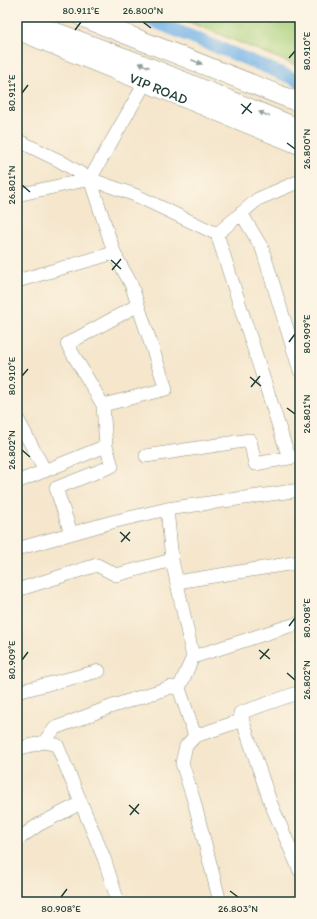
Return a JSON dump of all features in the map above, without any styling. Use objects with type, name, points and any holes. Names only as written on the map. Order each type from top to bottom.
[{"type":"main road","points":[[82,17],[300,104]]},
{"type":"main road","name":"VIP ROAD","points":[[17,18],[141,64],[300,129]]},
{"type":"street","name":"VIP ROAD","points":[[17,31],[300,146]]},
{"type":"street","points":[[103,405],[166,389],[131,284],[114,253],[90,179],[145,83]]},
{"type":"street","points":[[17,140],[60,161],[90,179],[135,195],[217,234],[295,457],[255,464],[250,440],[146,456]]},
{"type":"street","points":[[17,195],[90,179]]},
{"type":"street","points":[[217,234],[258,199],[300,181]]},
{"type":"street","points":[[241,213],[262,248],[300,371]]},
{"type":"street","points":[[17,281],[114,253]]},
{"type":"street","points":[[71,533],[56,488],[112,466],[106,446],[103,405],[66,344],[138,305]]},
{"type":"street","points":[[17,418],[45,471]]},
{"type":"street","points":[[17,482],[106,446]]},
{"type":"street","points":[[17,549],[71,533],[167,509],[300,490]]},
{"type":"street","points":[[167,509],[172,560],[193,657],[179,688],[195,736]]},
{"type":"street","points":[[17,590],[97,565],[116,575],[172,560]]},
{"type":"street","points":[[176,582],[300,562]]},
{"type":"street","points":[[193,657],[286,626],[300,623]]},
{"type":"street","points":[[17,692],[99,671]]},
{"type":"street","points":[[44,742],[55,728],[110,707],[171,687],[179,688]]},
{"type":"street","points":[[300,692],[240,712],[271,804],[300,871]]},
{"type":"street","points":[[220,902],[194,801],[182,763],[186,746],[195,736],[243,720]]},
{"type":"street","points":[[17,749],[44,742],[57,745],[104,858],[116,902]]},
{"type":"street","points":[[17,840],[38,825],[81,803]]},
{"type":"green space","points":[[177,17],[300,17],[300,67]]},
{"type":"waterway","points":[[143,17],[300,81]]}]
